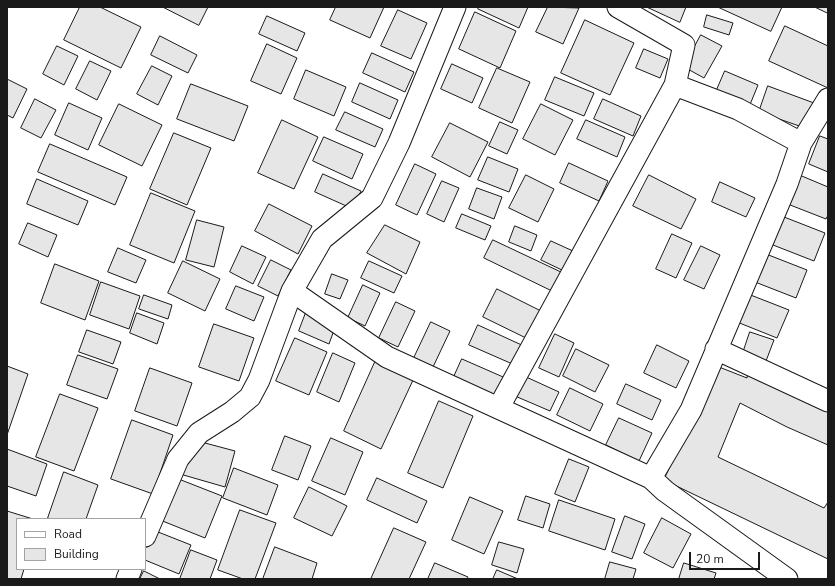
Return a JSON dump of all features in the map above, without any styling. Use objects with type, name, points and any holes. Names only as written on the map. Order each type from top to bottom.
[{"type":"street","points":[[146,534],[178,458],[199,433],[232,412],[250,397],[259,380],[292,291],[322,239],[372,198],[399,143],[455,7]]},
{"type":"street","points":[[499,407],[675,85],[684,45],[618,7]]},
{"type":"street","points":[[675,85],[738,109],[801,143]]},
{"type":"street","points":[[651,478],[691,410],[787,184],[801,143],[828,99]]},
{"type":"street","points":[[292,291],[387,357],[499,407],[601,456],[651,478],[665,491],[787,579]]},
{"type":"street","points":[[716,349],[828,401]]},
{"type":"building","points":[[80,7],[100,7],[141,27],[121,68],[64,40]]},
{"type":"building","points":[[163,7],[208,7],[199,25]]},
{"type":"building","points":[[336,7],[384,7],[370,38],[330,20]]},
{"type":"building","points":[[479,7],[528,7],[519,28],[478,9]]},
{"type":"building","points":[[548,7],[579,8],[563,44],[536,32]]},
{"type":"building","points":[[647,7],[686,7],[680,22]]},
{"type":"building","points":[[718,7],[782,7],[771,31]]},
{"type":"building","points":[[815,7],[828,7],[828,13]]},
{"type":"building","points":[[398,10],[427,23],[411,59],[381,46]]},
{"type":"building","points":[[475,12],[516,31],[500,68],[459,49]]},
{"type":"building","points":[[707,15],[733,23],[729,35],[704,27]]},
{"type":"building","points":[[267,16],[305,33],[297,51],[259,34]]},
{"type":"building","points":[[585,20],[634,43],[610,95],[561,73]]},
{"type":"building","points":[[785,26],[828,46],[828,88],[769,61]]},
{"type":"building","points":[[701,35],[722,46],[704,78],[684,67]]},
{"type":"building","points":[[160,36],[197,55],[188,73],[151,55]]},
{"type":"building","points":[[267,44],[297,58],[281,94],[251,81]]},
{"type":"building","points":[[57,46],[78,56],[64,85],[43,74]]},
{"type":"building","points":[[644,49],[668,59],[660,78],[636,68]]},
{"type":"building","points":[[372,53],[414,72],[405,92],[363,73]]},
{"type":"building","points":[[90,61],[111,71],[97,100],[76,89]]},
{"type":"building","points":[[452,64],[483,78],[472,103],[441,89]]},
{"type":"building","points":[[152,66],[172,76],[158,105],[137,94]]},
{"type":"building","points":[[497,68],[530,82],[512,123],[479,108]]},
{"type":"building","points":[[306,70],[346,87],[334,116],[294,99]]},
{"type":"building","points":[[725,71],[758,85],[749,107],[716,92]]},
{"type":"building","points":[[555,77],[594,93],[584,116],[545,100]]},
{"type":"building","points":[[7,79],[27,89],[13,118],[7,115]]},
{"type":"building","points":[[360,83],[398,100],[390,119],[352,102]]},
{"type":"building","points":[[191,84],[248,106],[234,141],[177,119]]},
{"type":"building","points":[[768,86],[814,103],[805,128],[759,112]]},
{"type":"building","points":[[35,99],[56,110],[41,138],[21,128]]},
{"type":"building","points":[[603,99],[641,116],[633,136],[594,119]]},
{"type":"building","points":[[69,103],[102,118],[88,150],[55,135]]},
{"type":"building","points":[[119,104],[162,125],[142,166],[99,145]]},
{"type":"building","points":[[541,104],[573,120],[555,155],[523,139]]},
{"type":"building","points":[[345,112],[383,129],[375,147],[336,130]]},
{"type":"building","points":[[282,120],[318,137],[294,189],[258,173]]},
{"type":"building","points":[[586,120],[625,137],[617,157],[577,139]]},
{"type":"building","points":[[500,122],[518,130],[507,154],[489,146]]},
{"type":"building","points":[[450,123],[488,142],[470,177],[432,157]]},
{"type":"building","points":[[174,133],[211,148],[187,205],[150,189]]},
{"type":"building","points":[[820,136],[828,139],[828,172],[809,164]]},
{"type":"building","points":[[324,137],[363,154],[352,179],[313,161]]},
{"type":"building","points":[[50,144],[127,177],[115,205],[38,172]]},
{"type":"building","points":[[488,157],[518,169],[509,192],[478,180]]},
{"type":"building","points":[[569,163],[608,181],[599,201],[560,183]]},
{"type":"building","points":[[415,164],[436,174],[417,215],[396,205]]},
{"type":"building","points":[[323,174],[361,191],[353,209],[315,192]]},
{"type":"building","points":[[797,174],[828,187],[828,215],[826,219],[785,203]]},
{"type":"building","points":[[526,175],[554,189],[538,222],[509,208]]},
{"type":"building","points":[[649,175],[696,199],[681,229],[633,206]]},
{"type":"building","points":[[37,179],[88,201],[78,225],[27,204]]},
{"type":"building","points":[[442,181],[459,188],[444,222],[427,214]]},
{"type":"building","points":[[720,182],[755,198],[746,217],[712,202]]},
{"type":"building","points":[[477,188],[502,197],[494,219],[469,209]]},
{"type":"building","points":[[151,193],[195,211],[174,263],[130,245]]},
{"type":"building","points":[[269,204],[312,226],[298,254],[255,231]]},
{"type":"building","points":[[462,214],[491,226],[485,240],[456,228]]},
{"type":"building","points":[[784,217],[825,233],[814,261],[773,245]]},
{"type":"building","points":[[197,220],[224,227],[214,267],[186,260]]},
{"type":"building","points":[[28,223],[57,235],[48,257],[19,244]]},
{"type":"building","points":[[385,225],[420,242],[406,274],[367,253]]},
{"type":"building","points":[[515,226],[537,235],[531,251],[509,242]]},
{"type":"building","points":[[672,234],[692,243],[676,278],[656,269]]},
{"type":"building","points":[[493,240],[563,273],[554,292],[484,258]]},
{"type":"building","points":[[551,241],[573,251],[564,271],[541,260]]},
{"type":"building","points":[[242,246],[266,257],[253,284],[230,272]]},
{"type":"building","points":[[701,246],[720,255],[704,289],[684,280]]},
{"type":"building","points":[[118,248],[146,260],[136,283],[108,272]]},
{"type":"building","points":[[766,254],[807,270],[796,298],[755,282]]},
{"type":"building","points":[[271,260],[291,270],[278,296],[258,286]]},
{"type":"building","points":[[183,261],[220,279],[205,311],[168,293]]},
{"type":"building","points":[[369,261],[402,276],[394,293],[361,278]]},
{"type":"building","points":[[55,264],[99,281],[85,320],[41,303]]},
{"type":"building","points":[[332,274],[348,280],[340,299],[325,294]]},
{"type":"building","points":[[101,282],[140,296],[129,329],[90,315]]},
{"type":"building","points":[[363,285],[380,293],[365,326],[348,318]]},
{"type":"building","points":[[236,286],[264,297],[254,321],[226,309]]},
{"type":"building","points":[[497,289],[541,311],[528,339],[483,317]]},
{"type":"building","points":[[748,294],[789,310],[777,338],[737,322]]},
{"type":"building","points":[[144,295],[172,305],[168,319],[139,309]]},
{"type":"building","points":[[396,302],[415,311],[398,347],[379,338]]},
{"type":"building","points":[[307,310],[337,322],[329,344],[299,331]]},
{"type":"building","points":[[137,313],[164,323],[157,344],[130,333]]},
{"type":"building","points":[[431,322],[450,331],[433,367],[414,358]]},
{"type":"building","points":[[214,324],[254,338],[239,381],[199,367]]},
{"type":"building","points":[[478,325],[526,347],[517,366],[469,345]]},
{"type":"building","points":[[87,330],[121,342],[113,364],[79,352]]},
{"type":"building","points":[[750,332],[774,340],[766,361],[743,353]]},
{"type":"building","points":[[555,334],[574,343],[559,377],[539,368]]},
{"type":"building","points":[[295,338],[327,352],[309,395],[276,381]]},
{"type":"building","points":[[657,345],[689,361],[676,388],[644,373]]},
{"type":"building","points":[[576,349],[609,365],[595,392],[563,376]]},
{"type":"building","points":[[333,353],[355,363],[339,402],[317,392]]},
{"type":"building","points":[[78,355],[118,369],[107,399],[67,385]]},
{"type":"building","points":[[462,359],[510,380],[501,400],[453,379]]},
{"type":"building","points":[[376,360],[414,378],[381,449],[344,431]]},
{"type":"building","points":[[7,366],[28,374],[7,435]]},
{"type":"building","points":[[719,367],[747,378],[748,371],[828,408],[828,445],[787,427],[740,403],[718,457],[824,508],[828,502],[828,559],[664,480]]},
{"type":"building","points":[[150,368],[192,383],[177,426],[135,411]]},
{"type":"building","points":[[524,376],[559,392],[550,411],[515,396]]},
{"type":"building","points":[[626,384],[661,400],[652,420],[617,404]]},
{"type":"building","points":[[570,388],[603,404],[590,431],[557,415]]},
{"type":"building","points":[[60,394],[98,408],[74,471],[36,457]]},
{"type":"building","points":[[439,401],[473,416],[443,488],[408,473]]},
{"type":"building","points":[[619,418],[652,433],[639,461],[606,445]]},
{"type":"building","points":[[132,420],[173,435],[153,494],[111,479]]},
{"type":"building","points":[[285,436],[311,446],[298,480],[272,470]]},
{"type":"building","points":[[331,438],[363,452],[345,495],[312,481]]},
{"type":"building","points":[[190,439],[235,451],[225,487],[180,474]]},
{"type":"building","points":[[7,449],[47,464],[36,496],[7,486]]},
{"type":"building","points":[[569,459],[589,467],[575,502],[555,494]]},
{"type":"building","points":[[234,468],[278,485],[267,515],[223,498]]},
{"type":"building","points":[[64,472],[98,485],[86,518],[48,518]]},
{"type":"building","points":[[176,478],[222,496],[205,538],[160,520]]},
{"type":"building","points":[[377,478],[427,501],[417,523],[367,500]]},
{"type":"building","points":[[309,487],[347,506],[332,536],[294,518]]},
{"type":"building","points":[[526,496],[550,504],[543,528],[518,520]]},
{"type":"building","points":[[470,497],[503,511],[484,554],[452,540]]},
{"type":"building","points":[[559,500],[615,519],[605,550],[549,531]]},
{"type":"building","points":[[240,510],[276,523],[255,579],[243,579],[218,570]]},
{"type":"building","points":[[7,511],[30,518],[16,518],[16,570],[24,570],[21,579],[7,579]]},
{"type":"building","points":[[625,516],[645,524],[632,559],[612,552]]},
{"type":"building","points":[[662,518],[691,534],[673,568],[644,553]]},
{"type":"building","points":[[394,528],[426,542],[409,579],[371,579]]},
{"type":"building","points":[[153,530],[191,545],[179,574],[146,560],[146,548]]},
{"type":"building","points":[[499,542],[524,549],[517,573],[492,565]]},
{"type":"building","points":[[275,547],[317,563],[312,579],[263,579]]},
{"type":"building","points":[[191,550],[217,560],[210,579],[180,579]]},
{"type":"building","points":[[610,562],[636,569],[633,579],[605,579]]},
{"type":"building","points":[[435,563],[468,577],[467,579],[428,579]]},
{"type":"building","points":[[684,563],[716,573],[714,579],[679,579]]},
{"type":"building","points":[[497,570],[518,579],[493,579]]},
{"type":"building","points":[[144,571],[160,579],[140,579]]}]
